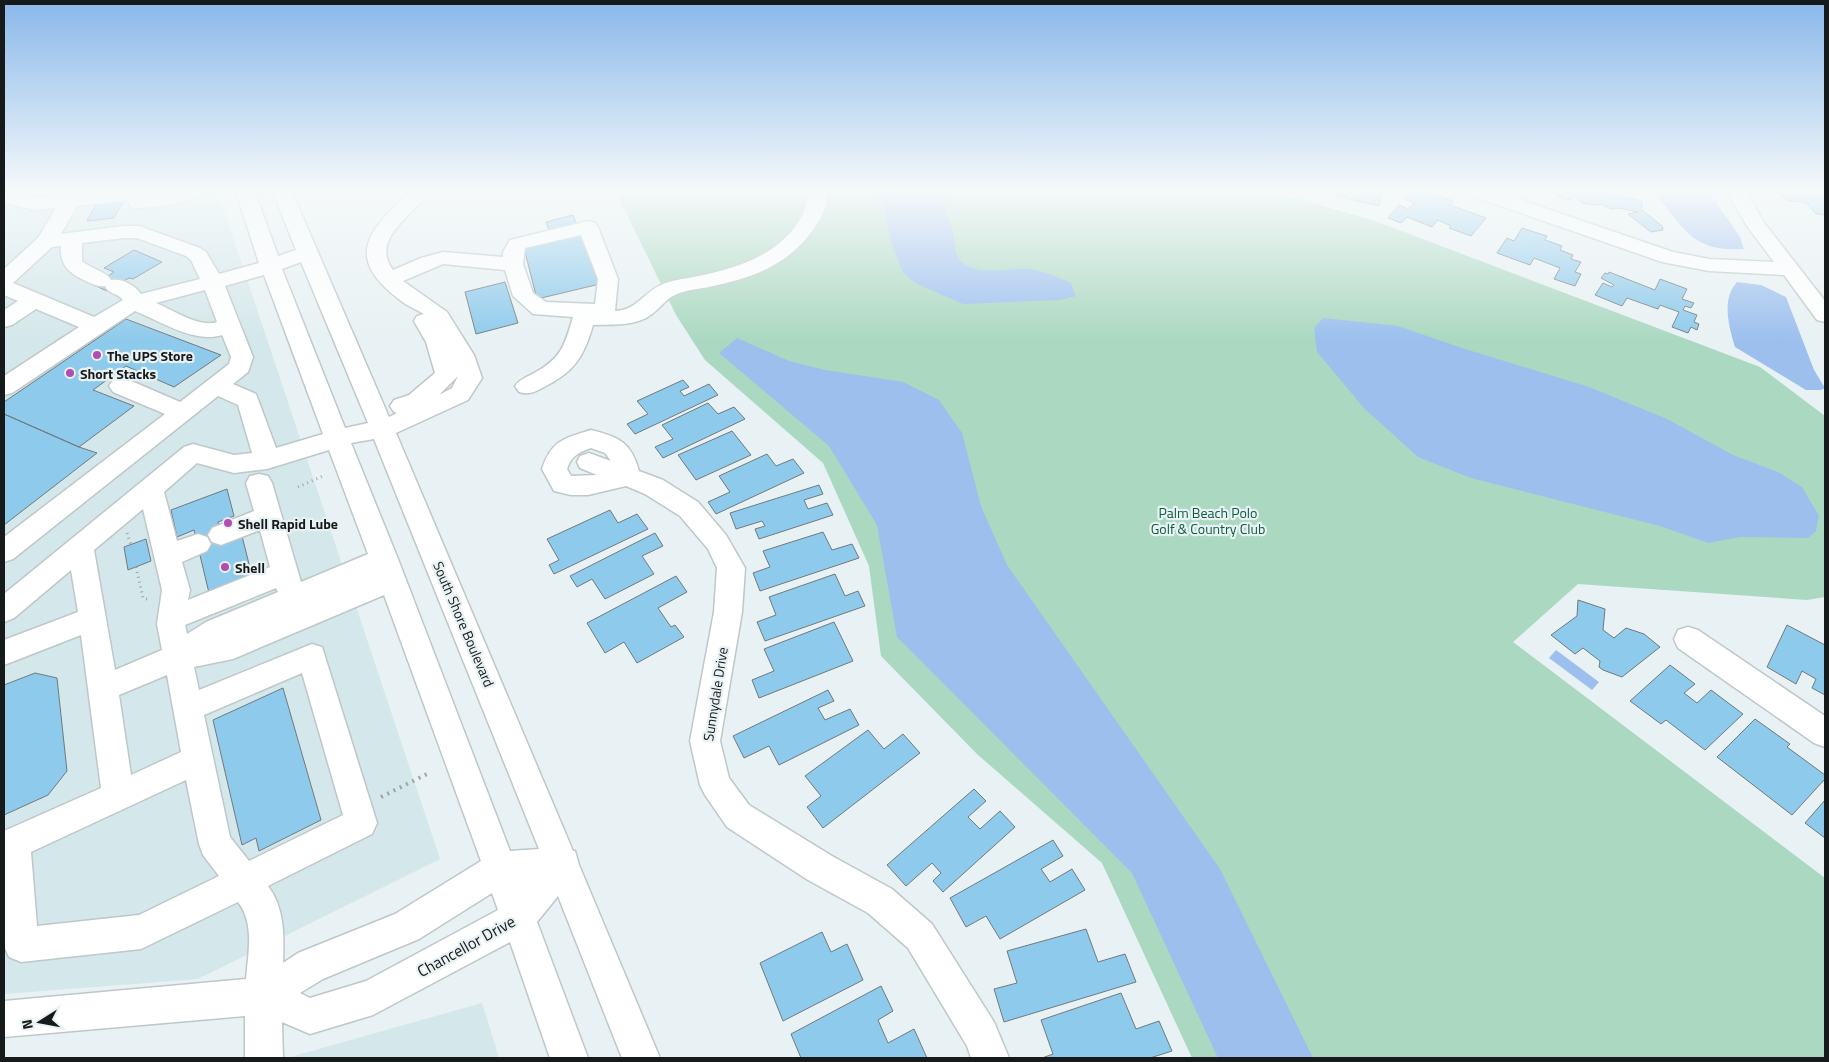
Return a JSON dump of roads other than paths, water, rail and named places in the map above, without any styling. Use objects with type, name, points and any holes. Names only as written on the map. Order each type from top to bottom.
[{"type":"street","points":[[4,280],[46,242],[49,242]]},
{"type":"street","points":[[72,242],[69,252],[71,263],[80,271],[128,291],[136,303],[193,328],[212,331],[230,325]]},
{"type":"street","points":[[4,552],[240,367],[242,358],[230,325],[213,283],[199,256],[165,242]]},
{"type":"street","points":[[262,242],[270,264],[345,437],[388,569],[501,868],[569,1058]]},
{"type":"street","name":"South Shore Boulevard","points":[[303,242],[563,864],[641,1058]]},
{"type":"street","points":[[154,435],[193,452],[263,472],[379,422],[439,405],[460,394],[470,378],[465,359],[438,314],[407,295],[380,271],[375,253],[379,242]]},
{"type":"street","points":[[527,242],[517,244],[513,252],[513,264],[524,296],[541,309],[585,316],[633,315],[669,289],[738,273],[771,259],[794,242]]},
{"type":"street","points":[[585,316],[605,310],[608,279],[594,242]]},
{"type":"street","points":[[1622,242],[1669,258],[1708,266],[1790,269]]},
{"type":"street","points":[[1769,242],[1825,315]]},
{"type":"street","points":[[4,387],[125,307],[213,283],[308,253]]},
{"type":"street","points":[[389,279],[428,262],[443,258],[513,264]]},
{"type":"street","points":[[4,287],[96,326]]},
{"type":"street","points":[[4,320],[35,300]]},
{"type":"street","points":[[527,386],[553,374],[564,365],[575,349],[585,316]]},
{"type":"street","points":[[121,386],[183,412]]},
{"type":"street","points":[[215,386],[248,400],[263,472],[268,516],[289,585]]},
{"type":"street","points":[[4,610],[193,452]]},
{"type":"street","name":"Sunnydale Drive","points":[[590,462],[654,487],[689,510],[717,542],[731,568],[728,612],[705,741],[716,785],[738,816],[820,868],[880,901],[920,936],[981,1035],[990,1058]]},
{"type":"street","points":[[150,488],[176,590],[172,612],[177,658],[215,844],[260,903],[267,930],[263,996],[264,1058]]},
{"type":"street","points":[[168,556],[268,516]]},
{"type":"street","points":[[80,547],[104,688],[118,795]]},
{"type":"street","points":[[172,612],[289,585],[388,569]]},
{"type":"street","points":[[104,688],[177,658],[223,650],[388,569]]},
{"type":"street","points":[[177,658],[216,630],[289,585]]},
{"type":"street","points":[[4,653],[93,618]]},
{"type":"street","points":[[1688,639],[1825,733]]},
{"type":"street","points":[[187,709],[312,656],[361,823],[141,932],[21,944],[9,846],[197,760]]},
{"type":"street","name":"Chancellor Drive","points":[[4,1019],[263,996],[311,966],[407,927],[501,868],[563,864]]},
{"type":"street","name":"Chancellor Drive","points":[[263,996],[310,1016],[373,997],[519,918],[563,864]]},
{"type":"water","points":[[891,242],[954,242],[957,256],[966,265],[983,270],[1030,269],[1040,271],[1071,283],[1076,296],[1060,300],[963,304],[917,284],[903,273]]},
{"type":"water","points":[[1700,242],[1742,242],[1744,249],[1726,249]]},
{"type":"water","points":[[1737,282],[1761,285],[1786,297],[1814,370],[1825,388],[1821,390],[1806,390],[1735,347],[1729,322],[1728,305],[1732,289]]},
{"type":"water","points":[[1323,318],[1398,326],[1589,387],[1667,419],[1733,455],[1778,472],[1802,487],[1819,516],[1816,531],[1808,538],[1740,537],[1708,543],[1660,526],[1471,478],[1418,457],[1364,408],[1317,352],[1314,328]]},
{"type":"water","points":[[737,338],[789,361],[825,370],[903,382],[939,400],[962,433],[981,506],[1007,565],[1220,869],[1313,1058],[1218,1058],[1132,873],[897,637],[877,525],[829,446],[719,353]]},
{"type":"water","points":[[1556,650],[1599,682],[1592,690],[1549,658]]},
{"type":"place","name":"The UPS Store","points":[[97,355]]},
{"type":"place","name":"Short Stacks","points":[[70,373]]},
{"type":"place","name":"Shell Rapid Lube","points":[[228,523]]},
{"type":"place","name":"Shell","points":[[225,567]]},
{"type":"park label","name":"Palm Beach Polo Golf & Country Club","points":[[1208,520]]}]
